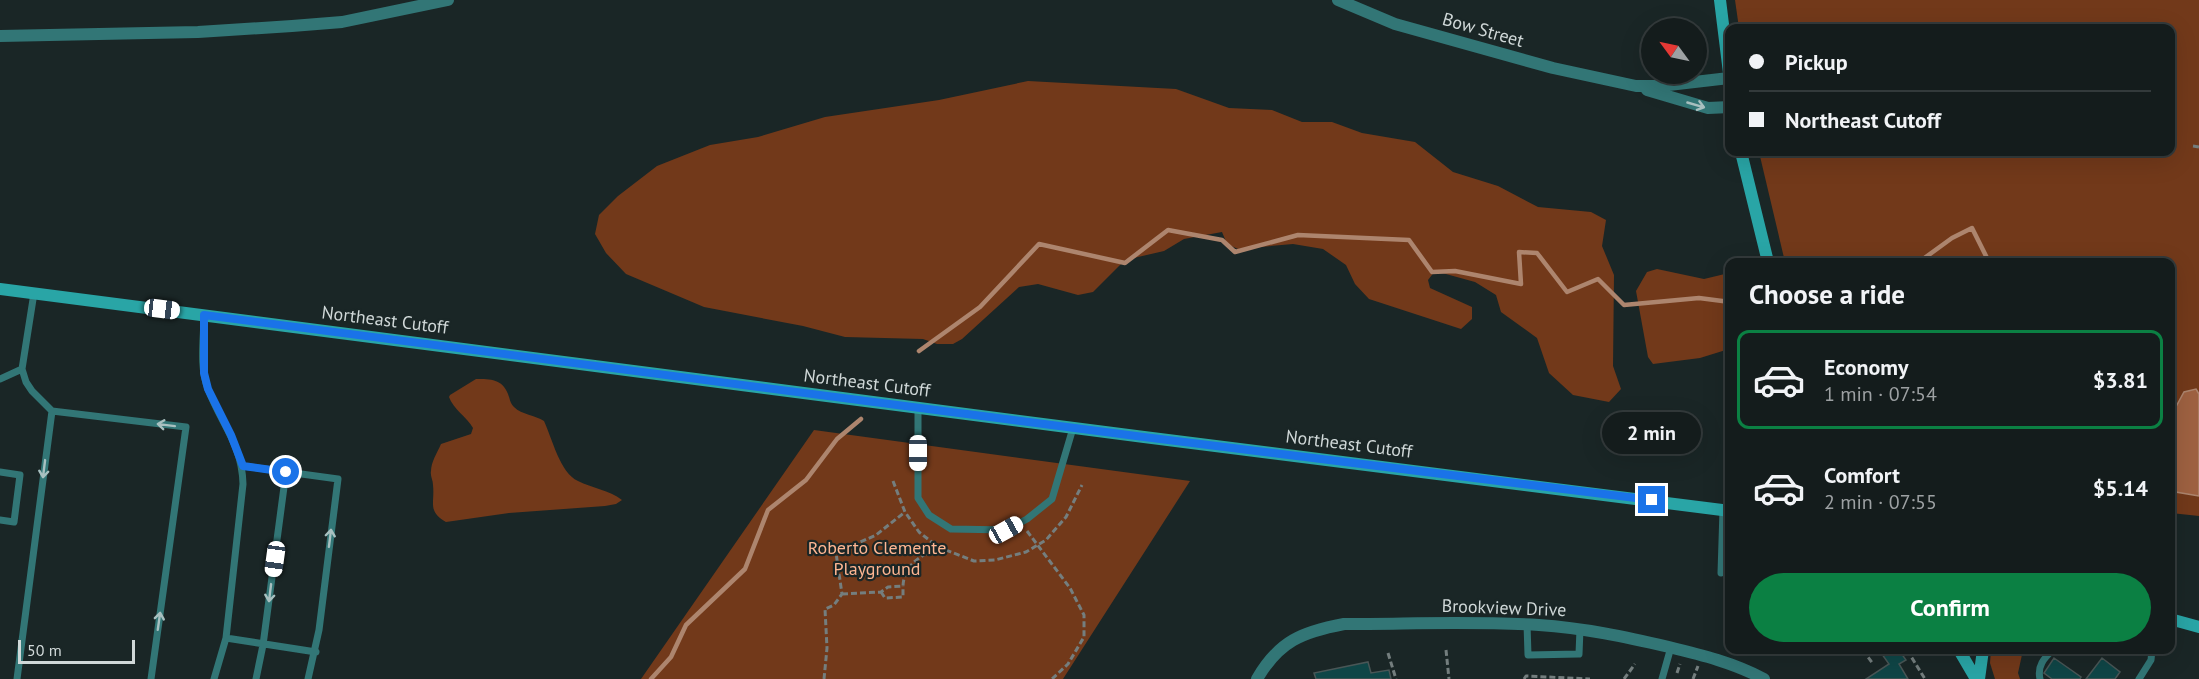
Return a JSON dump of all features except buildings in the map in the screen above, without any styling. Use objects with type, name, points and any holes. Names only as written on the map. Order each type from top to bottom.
[{"type":"main road","points":[[1720,0],[1725,44]]},
{"type":"main road","points":[[1742,156],[1767,258]]},
{"type":"main road","name":"Northeast Cutoff","points":[[0,289],[1725,511]]},
{"type":"main road","points":[[2175,620],[2199,627]]},
{"type":"main road","points":[[1961,654],[1976,679]]},
{"type":"main road","points":[[1976,679],[1982,654]]},
{"type":"street","points":[[0,36],[198,32],[302,26],[342,22],[448,0]]},
{"type":"street","name":"Bow Street","points":[[1338,0],[1395,24],[1553,68],[1636,86],[1725,80]]},
{"type":"street","name":"Bow Street","points":[[1623,83],[1708,108],[1725,107]]},
{"type":"street","name":"Brookview Drive","points":[[1257,679],[1269,661],[1294,638],[1324,627],[1344,624],[1527,624],[1580,629],[1671,647],[1731,664],[1764,679]]},
{"type":"lane","points":[[34,293],[22,369],[32,391],[52,411],[186,428],[152,679]]},
{"type":"lane","points":[[204,315],[206,381],[243,466],[226,638],[214,679]]},
{"type":"lane","points":[[0,379],[22,369]]},
{"type":"lane","points":[[918,407],[918,498],[928,516],[951,529],[1006,530],[1052,500],[1073,428]]},
{"type":"lane","points":[[17,679],[52,411]]},
{"type":"lane","points":[[243,466],[338,479],[316,652],[308,679]]},
{"type":"lane","points":[[0,472],[20,475],[14,522],[0,520]]},
{"type":"lane","points":[[256,679],[264,645],[286,472]]},
{"type":"lane","points":[[1721,573],[1725,523]]},
{"type":"lane","points":[[1527,624],[1528,655],[1579,654],[1580,629]]},
{"type":"lane","points":[[226,638],[316,652]]},
{"type":"lane","points":[[1662,679],[1671,647]]},
{"type":"lane","points":[[2040,679],[2038,673],[2043,658],[2048,654]]},
{"type":"lane","points":[[2139,679],[2151,660],[2150,654]]},
{"type":"path","points":[[2193,146],[2199,147]]},
{"type":"path","points":[[824,679],[827,648],[825,609],[834,605],[842,594],[836,553],[876,535],[905,512]]},
{"type":"path","points":[[1020,523],[1070,588],[1084,615],[1084,637],[1068,663],[1052,679]]},
{"type":"path","points":[[881,592],[885,598],[903,597],[904,574],[919,558],[938,548]]},
{"type":"path","points":[[842,594],[881,592],[888,587],[903,586]]},
{"type":"path","points":[[1446,650],[1449,679]]},
{"type":"path","points":[[1388,653],[1396,679]]},
{"type":"path","points":[[1866,654],[1873,664]]},
{"type":"path","points":[[1909,654],[1925,679]]},
{"type":"path","points":[[1624,679],[1635,664]]},
{"type":"path","points":[[1524,679],[1526,676],[1590,679]]},
{"type":"green space","points":[[1735,0],[2199,0],[2199,516],[2175,513],[2175,258],[1784,258],[1760,156],[2175,156],[2175,24],[1738,24]]},
{"type":"green space","points":[[1028,81],[1176,89],[1229,108],[1272,110],[1302,122],[1332,122],[1362,133],[1415,142],[1453,172],[1498,186],[1538,207],[1591,212],[1606,220],[1602,246],[1614,275],[1613,366],[1621,389],[1609,402],[1573,395],[1549,373],[1537,338],[1501,312],[1496,295],[1475,282],[1435,271],[1428,280],[1430,288],[1472,307],[1472,319],[1461,329],[1369,299],[1355,284],[1346,265],[1323,249],[1293,244],[1238,249],[1227,244],[1222,232],[1184,239],[1164,251],[1125,260],[1093,292],[1078,295],[1038,284],[1019,287],[962,339],[953,344],[937,344],[923,339],[845,337],[803,326],[704,307],[626,274],[606,253],[595,234],[599,215],[618,196],[657,166],[710,145],[758,137],[825,117],[939,100]]},
{"type":"green space","points":[[1657,269],[1704,279],[1725,274],[1725,350],[1700,358],[1653,364],[1648,357],[1636,291],[1647,272]]},
{"type":"green space","points":[[476,379],[491,380],[503,385],[514,407],[544,421],[561,463],[572,477],[622,500],[605,506],[509,513],[446,522],[440,518],[433,506],[431,468],[433,461],[441,444],[471,434],[473,428],[449,397]]},
{"type":"green space","name":"Roberto Clemente Playground","points":[[814,430],[1190,481],[1063,679],[641,679]]},
{"type":"green space","points":[[1991,654],[2022,654],[2018,673],[2020,679],[1995,679],[1990,663]]},
{"type":"shaded area","points":[[2196,389],[2199,394],[2199,496],[2175,492],[2175,409],[2184,392]]},
{"type":"waterway","points":[[1924,258],[1952,238],[1972,228],[1987,258]]},
{"type":"waterway","points":[[919,351],[980,307],[1039,244],[1125,263],[1168,230],[1222,240],[1235,252],[1298,235],[1409,240],[1432,272],[1455,271],[1521,284],[1519,252],[1537,253],[1567,292],[1598,279],[1624,305],[1699,298],[1725,301]]},
{"type":"waterway","points":[[651,679],[671,657],[686,625],[745,569],[768,510],[806,480],[837,439],[861,419]]},
{"type":"route","points":[[286,472],[243,466],[231,435],[208,389],[204,373],[204,315],[1144,437],[1652,500]]}]
